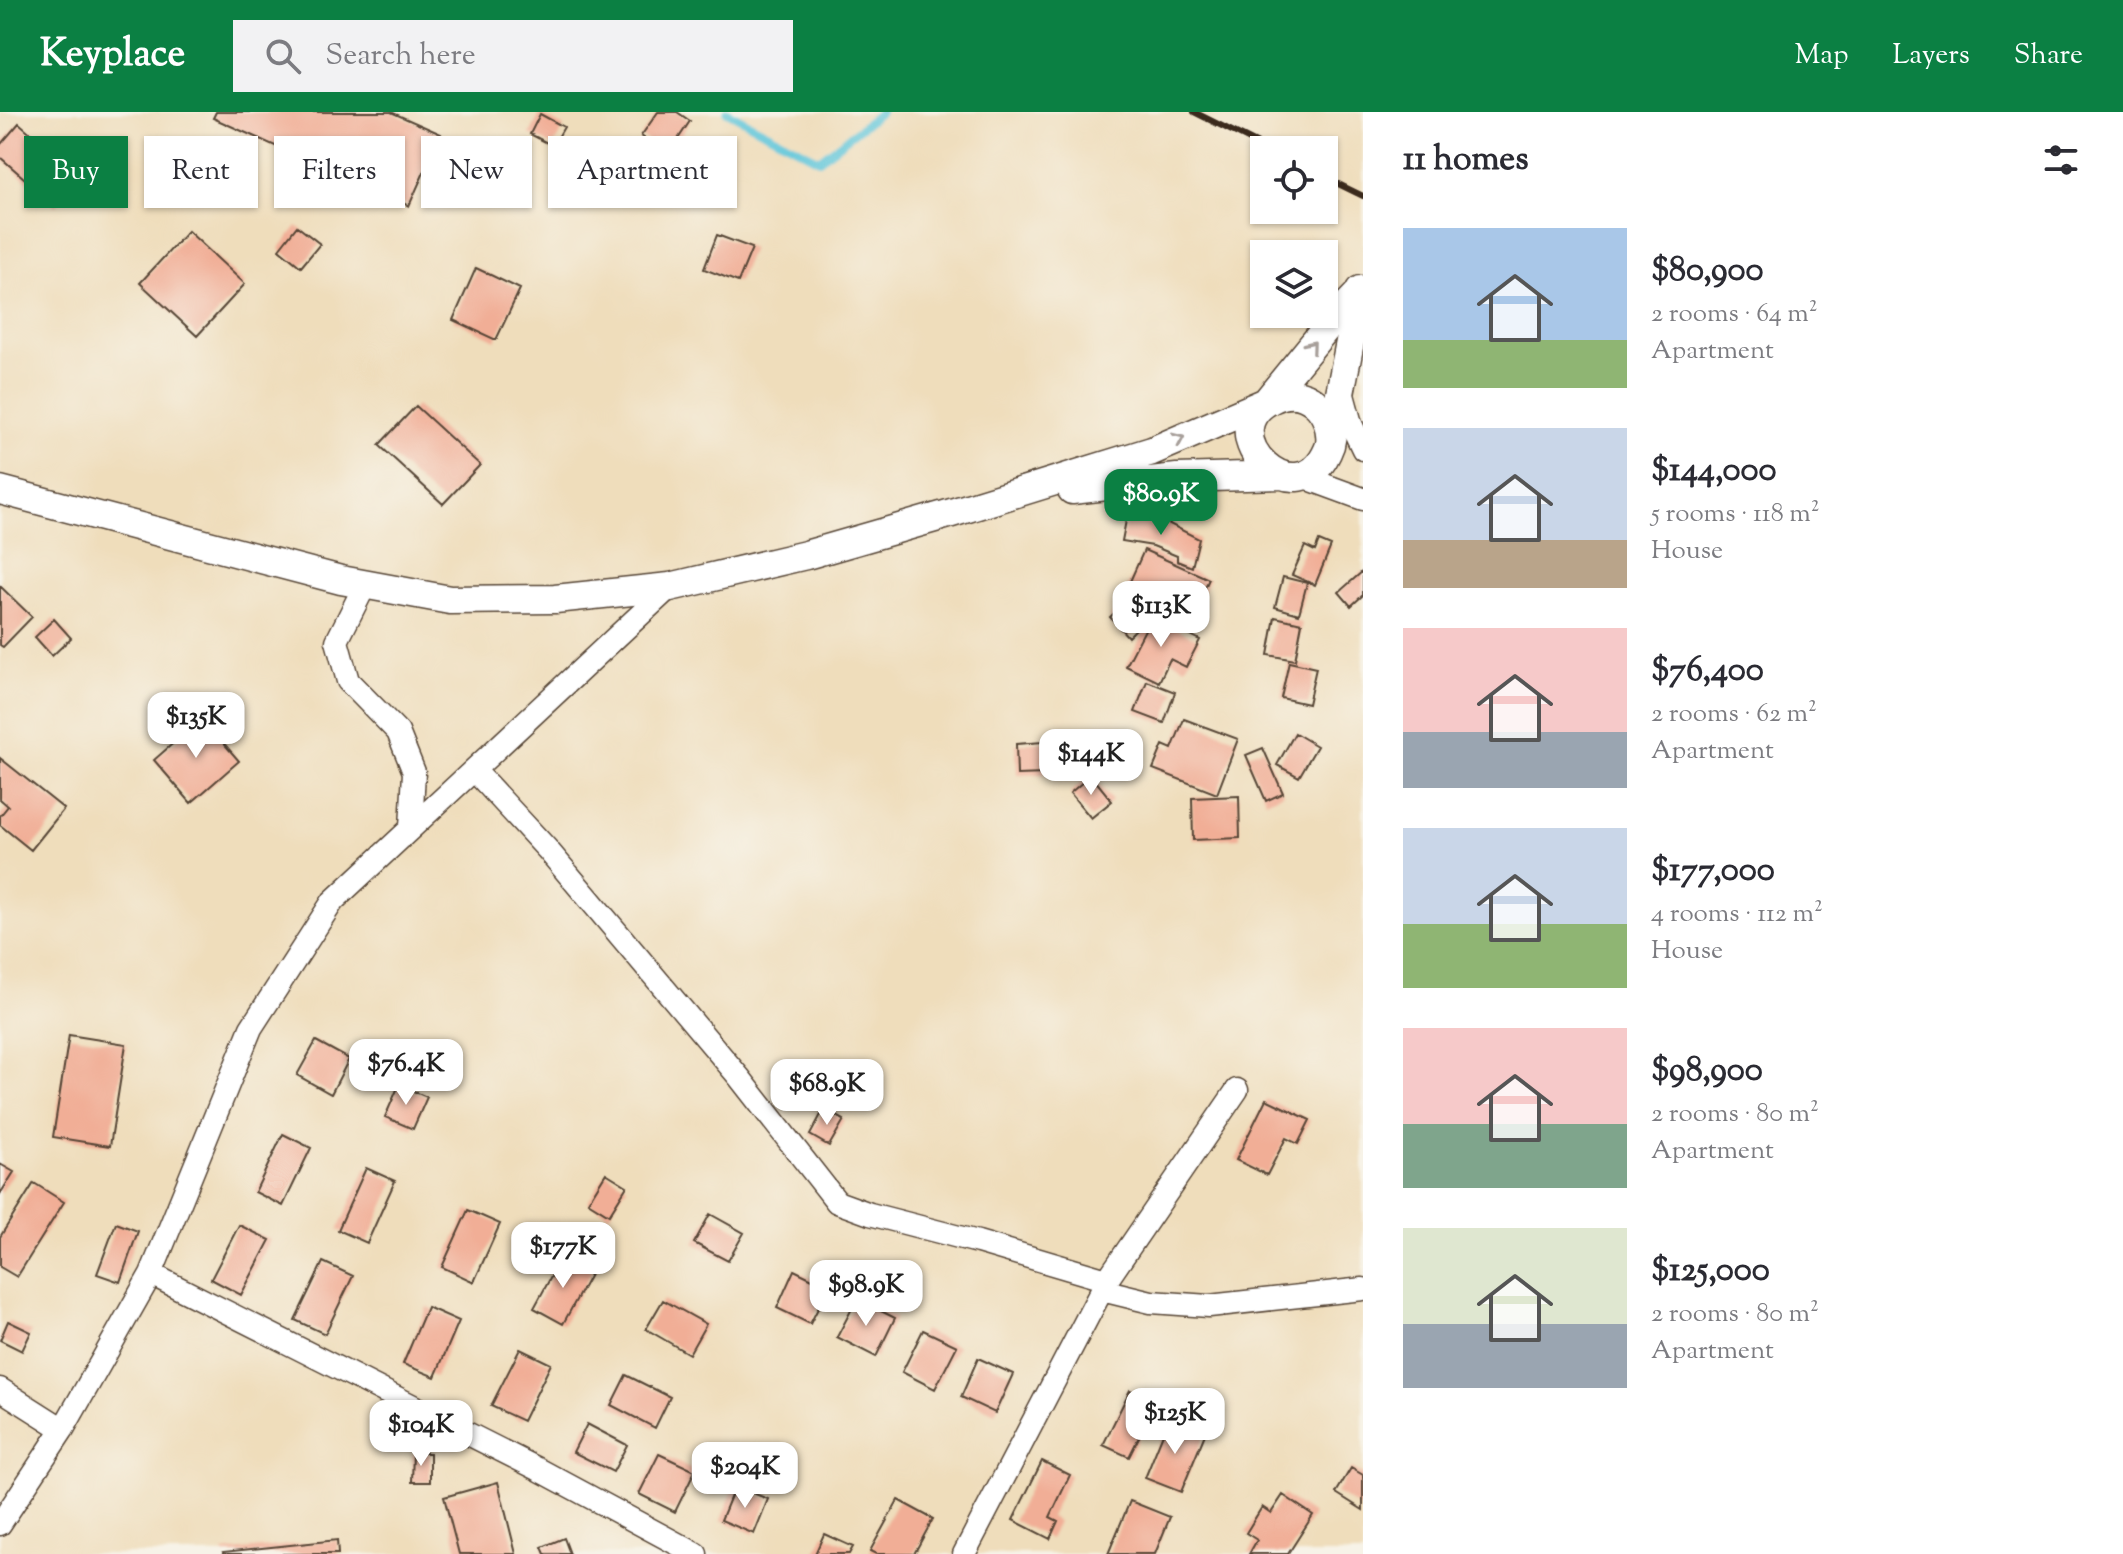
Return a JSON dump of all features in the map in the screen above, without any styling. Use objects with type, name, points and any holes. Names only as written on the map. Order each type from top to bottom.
[{"type":"street","points":[[945,515],[1130,482],[1291,474],[1320,463],[1330,445],[1361,289]]},
{"type":"street","points":[[1361,289],[1257,411],[1249,436],[1258,460],[1268,469],[1314,481],[1363,499]]},
{"type":"street","points":[[1342,390],[1351,424],[1363,449]]},
{"type":"street","points":[[0,490],[365,585],[450,600],[555,599],[670,587],[806,555],[1152,451],[1276,396],[1298,394],[1318,404],[1330,423],[1330,445]]},
{"type":"street","points":[[365,585],[337,641],[348,681],[398,732],[414,772],[411,828]]},
{"type":"street","points":[[0,1524],[63,1429],[151,1274],[251,1028],[333,901],[670,587]]},
{"type":"street","points":[[474,770],[547,849],[739,1077],[837,1202],[870,1214],[978,1242],[1151,1302],[1209,1306],[1363,1289]]},
{"type":"street","points":[[964,1554],[1104,1285],[1237,1090]]},
{"type":"street","points":[[151,1274],[538,1469],[696,1554]]},
{"type":"street","points":[[0,1389],[63,1429]]},
{"type":"building","points":[[216,112],[391,112],[441,134],[421,136],[421,179],[409,206],[405,204],[405,136],[274,136],[274,145],[213,118]]},
{"type":"building","points":[[658,112],[677,112],[690,121],[680,136],[641,136]]},
{"type":"building","points":[[540,114],[564,127],[559,136],[548,136],[548,143],[530,134]]},
{"type":"building","points":[[19,123],[34,136],[24,136],[24,178],[0,157],[0,145]]},
{"type":"building","points":[[297,226],[320,244],[301,267],[279,249]]},
{"type":"building","points":[[188,231],[245,284],[197,336],[140,283]]},
{"type":"building","points":[[717,235],[752,248],[738,282],[704,269]]},
{"type":"building","points":[[476,268],[520,289],[496,340],[453,320]]},
{"type":"building","points":[[416,406],[480,465],[443,504],[379,445]]},
{"type":"building","points":[[1127,515],[1160,519],[1199,539],[1192,567],[1177,561],[1177,556],[1153,546],[1122,541]]},
{"type":"building","points":[[1319,541],[1331,546],[1315,585],[1292,575],[1305,546],[1315,551]]},
{"type":"building","points":[[1144,550],[1209,579],[1187,626],[1123,597]]},
{"type":"building","points":[[1363,571],[1363,595],[1351,606],[1339,592]]},
{"type":"building","points":[[1283,577],[1307,583],[1299,614],[1275,607]]},
{"type":"building","points":[[0,586],[32,617],[3,647],[0,645]]},
{"type":"building","points":[[1128,600],[1146,619],[1128,637],[1110,617]]},
{"type":"building","points":[[1152,616],[1200,640],[1186,667],[1170,659],[1159,682],[1126,666]]},
{"type":"building","points":[[1275,617],[1302,623],[1295,660],[1268,655]]},
{"type":"building","points":[[54,619],[71,638],[52,656],[35,637]]},
{"type":"building","points":[[1289,662],[1316,668],[1308,704],[1281,698]]},
{"type":"building","points":[[1147,681],[1175,692],[1164,723],[1135,712]]},
{"type":"building","points":[[202,718],[239,761],[191,803],[154,760]]},
{"type":"building","points":[[1184,719],[1238,739],[1217,794],[1153,769],[1163,745],[1172,749]]},
{"type":"building","points":[[1295,733],[1317,746],[1299,777],[1277,765]]},
{"type":"building","points":[[1043,742],[1045,774],[1017,775],[1016,744]]},
{"type":"building","points":[[1263,748],[1283,793],[1266,801],[1246,755]]},
{"type":"building","points":[[0,758],[64,809],[31,850],[0,825],[0,816],[8,806],[0,799]]},
{"type":"building","points":[[1091,775],[1112,801],[1091,818],[1070,793]]},
{"type":"building","points":[[1239,796],[1240,838],[1193,840],[1192,798]]},
{"type":"building","points":[[69,1035],[126,1044],[110,1146],[53,1137]]},
{"type":"building","points":[[316,1041],[349,1059],[331,1094],[297,1075]]},
{"type":"building","points":[[399,1085],[427,1097],[413,1129],[385,1117]]},
{"type":"building","points":[[1266,1099],[1310,1120],[1298,1144],[1286,1138],[1267,1175],[1236,1160]]},
{"type":"building","points":[[824,1109],[844,1120],[829,1146],[810,1135]]},
{"type":"building","points":[[283,1134],[311,1148],[283,1206],[255,1192]]},
{"type":"building","points":[[0,1164],[14,1172],[0,1194]]},
{"type":"building","points":[[366,1168],[395,1181],[367,1243],[338,1230]]},
{"type":"building","points":[[606,1173],[627,1186],[609,1215],[588,1202]]},
{"type":"building","points":[[34,1183],[64,1202],[17,1277],[0,1267],[0,1237]]},
{"type":"building","points":[[468,1210],[500,1224],[474,1282],[442,1267]]},
{"type":"building","points":[[710,1214],[744,1233],[728,1261],[694,1243]]},
{"type":"building","points":[[116,1223],[138,1231],[120,1282],[97,1274]]},
{"type":"building","points":[[239,1225],[270,1240],[241,1295],[211,1279]]},
{"type":"building","points":[[563,1255],[592,1271],[563,1324],[534,1308]]},
{"type":"building","points":[[323,1262],[353,1276],[325,1334],[295,1320]]},
{"type":"building","points":[[794,1270],[829,1287],[810,1324],[777,1308]]},
{"type":"building","points":[[857,1299],[895,1318],[876,1357],[837,1337]]},
{"type":"building","points":[[663,1300],[706,1324],[689,1354],[646,1329]]},
{"type":"building","points":[[427,1307],[459,1321],[435,1377],[403,1364]]},
{"type":"building","points":[[8,1321],[31,1332],[22,1351],[0,1340]]},
{"type":"building","points":[[923,1330],[957,1346],[935,1389],[902,1372]]},
{"type":"building","points":[[520,1349],[551,1364],[523,1421],[491,1406]]},
{"type":"building","points":[[978,1358],[1013,1374],[995,1413],[961,1397]]},
{"type":"building","points":[[626,1375],[670,1397],[655,1428],[611,1405]]},
{"type":"building","points":[[1130,1390],[1156,1403],[1129,1457],[1103,1445]]},
{"type":"building","points":[[1169,1419],[1205,1434],[1181,1492],[1145,1478]]},
{"type":"building","points":[[587,1424],[627,1445],[613,1472],[573,1452]]},
{"type":"building","points":[[413,1453],[430,1453],[430,1482],[412,1482]]},
{"type":"building","points":[[659,1454],[695,1471],[675,1512],[639,1494]]},
{"type":"building","points":[[1042,1461],[1070,1475],[1050,1517],[1058,1521],[1050,1539],[1013,1520]]},
{"type":"building","points":[[1351,1468],[1363,1475],[1363,1510],[1336,1493]]},
{"type":"building","points":[[498,1482],[516,1554],[459,1554],[444,1497]]},
{"type":"building","points":[[735,1486],[768,1499],[754,1534],[721,1520]]},
{"type":"building","points":[[1283,1495],[1313,1515],[1288,1554],[1249,1554],[1257,1540],[1246,1533],[1262,1507],[1271,1513]]},
{"type":"building","points":[[898,1500],[933,1519],[914,1554],[876,1554],[870,1551]]},
{"type":"building","points":[[1130,1501],[1170,1517],[1155,1554],[1108,1554]]},
{"type":"building","points":[[824,1534],[853,1547],[849,1554],[815,1554]]},
{"type":"building","points":[[564,1538],[570,1554],[545,1554],[542,1547]]},
{"type":"building","points":[[337,1540],[338,1554],[223,1552]]},
{"type":"waterway","points":[[727,112],[819,160],[881,112]]},
{"type":"railway","points":[[1194,112],[1250,140]]},
{"type":"railway","points":[[1338,184],[1363,196]]}]
